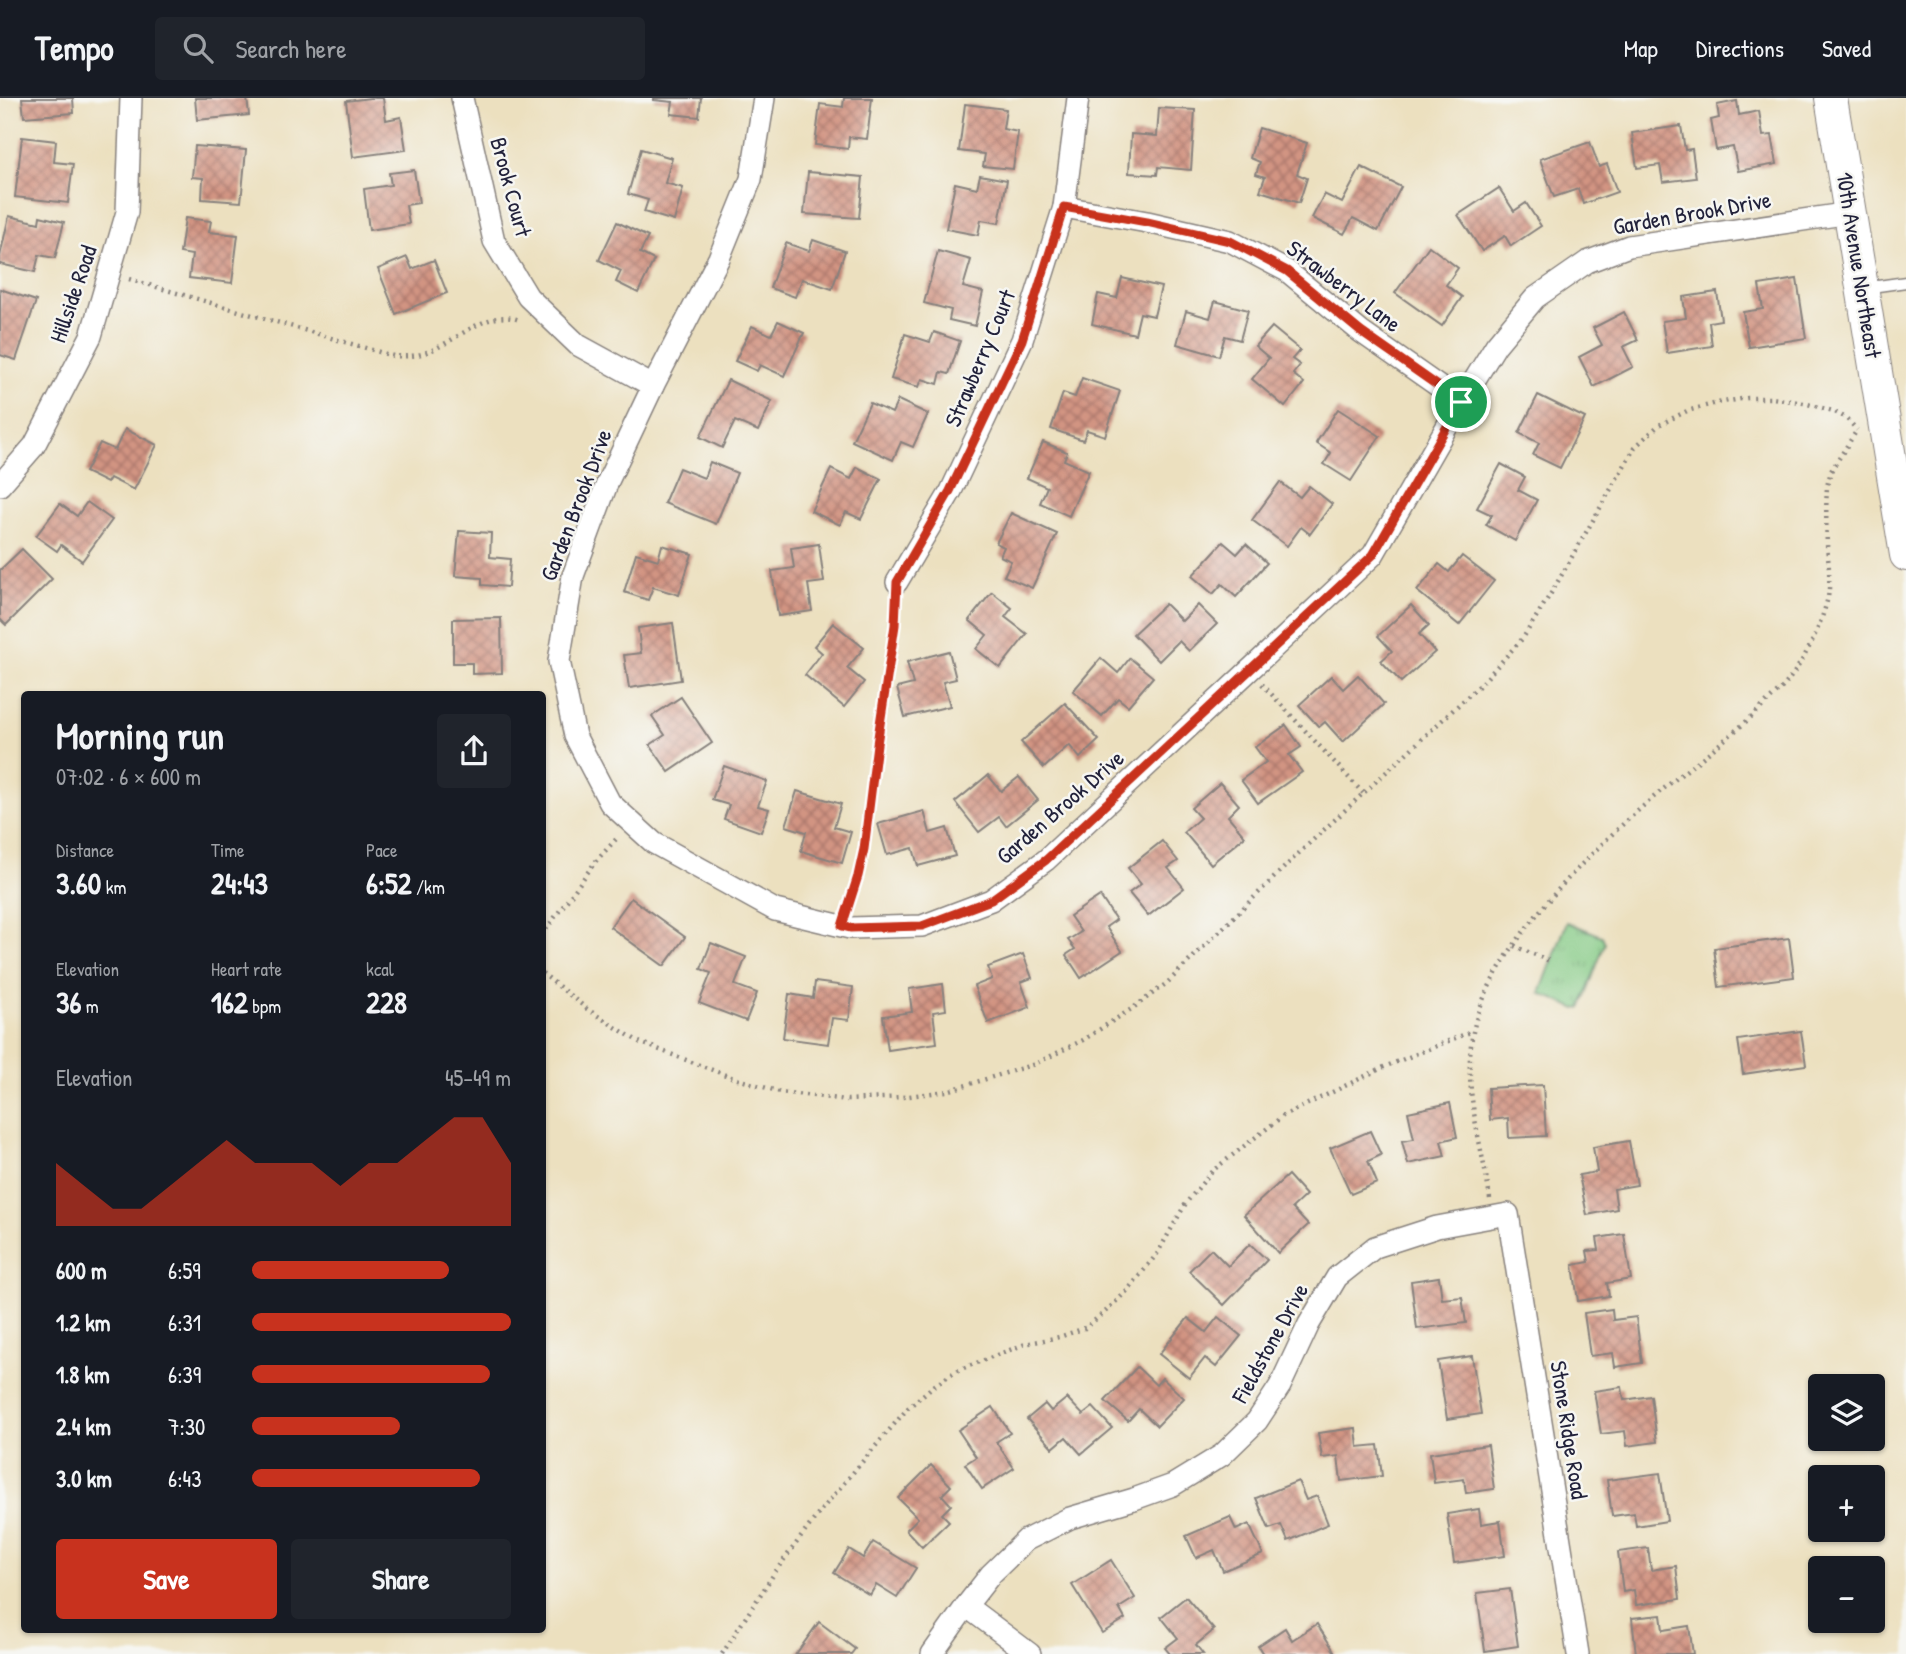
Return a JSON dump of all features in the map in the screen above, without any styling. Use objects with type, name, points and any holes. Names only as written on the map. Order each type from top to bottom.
[{"type":"street","name":"Hillside Road","points":[[0,485],[34,446],[91,336],[127,212],[131,98]]},
{"type":"street","name":"Brook Court","points":[[462,98],[494,241],[527,297],[578,345],[653,386]]},
{"type":"street","name":"Garden Brook Drive","points":[[764,98],[751,179],[719,258],[608,481],[573,576],[559,661],[575,736],[610,803],[654,843],[775,910],[850,928],[922,926],[991,900],[1046,860],[1373,555],[1496,345],[1535,298],[1587,262],[1629,246],[1850,213]]},
{"type":"street","name":"Strawberry Court","points":[[897,582],[950,491],[1022,340],[1064,207],[1078,98]]},
{"type":"street","name":"10th Avenue Northeast","points":[[1831,98],[1863,289],[1871,428],[1906,555]]},
{"type":"street","name":"Strawberry Lane","points":[[1064,207],[1230,241],[1287,271],[1361,332],[1461,402]]},
{"type":"street","name":"Fieldstone Drive","points":[[932,1654],[991,1574],[1026,1540],[1070,1518],[1173,1485],[1222,1455],[1257,1421],[1280,1386],[1309,1324],[1338,1277],[1375,1247],[1437,1227],[1508,1214]]},
{"type":"street","name":"Stone Ridge Road","points":[[1508,1214],[1577,1654]]},
{"type":"street","points":[[966,1606],[1030,1654]]},
{"type":"lane","points":[[1863,289],[1906,282]]},
{"type":"path","points":[[109,272],[393,356],[408,357],[432,350],[490,318],[504,316],[527,324]]},
{"type":"path","points":[[546,976],[587,1009],[639,1042],[731,1077],[780,1092],[847,1100],[902,1097],[947,1091],[1035,1063],[1083,1040],[1167,983],[1299,853],[1481,684],[1523,638],[1635,447],[1659,425],[1688,411],[1717,402],[1772,398],[1833,411],[1871,428],[1831,471],[1827,486],[1826,518],[1828,594],[1809,647],[1787,682],[1748,721],[1645,804],[1590,856],[1542,909],[1514,946],[1491,985],[1478,1012],[1469,1060],[1471,1093],[1487,1178]]},
{"type":"path","points":[[842,926],[864,849],[895,625],[897,582]]},
{"type":"path","points":[[1249,670],[1363,793]]},
{"type":"path","points":[[546,930],[596,861],[631,822]]},
{"type":"path","points":[[1514,946],[1552,962]]},
{"type":"path","points":[[723,1654],[777,1569],[822,1509],[908,1408],[932,1387],[956,1371],[1025,1344],[1085,1328],[1107,1311],[1135,1282],[1157,1254],[1186,1202],[1212,1171],[1283,1116],[1373,1071],[1473,1031]]},
{"type":"green space","points":[[1567,922],[1602,936],[1605,943],[1581,1008],[1576,1009],[1540,993]]},
{"type":"building","points":[[22,98],[73,98],[74,113],[24,117]]},
{"type":"building","points":[[195,98],[247,98],[249,115],[197,120]]},
{"type":"building","points":[[383,98],[386,120],[401,117],[406,150],[353,157],[346,101]]},
{"type":"building","points":[[654,98],[701,98],[699,117],[671,114],[673,102]]},
{"type":"building","points":[[844,98],[872,98],[867,139],[849,137],[848,149],[815,145],[820,104],[843,107]]},
{"type":"building","points":[[1737,101],[1739,115],[1759,111],[1763,136],[1772,135],[1777,164],[1738,171],[1733,147],[1716,150],[1711,120],[1719,118],[1717,105]]},
{"type":"building","points":[[965,104],[1006,109],[1003,129],[1018,132],[1013,169],[983,166],[985,154],[959,151]]},
{"type":"building","points":[[1159,108],[1195,110],[1191,170],[1158,167],[1157,175],[1129,173],[1131,134],[1157,136]]},
{"type":"building","points":[[1681,126],[1685,150],[1692,149],[1696,178],[1663,182],[1660,165],[1637,168],[1632,133]]},
{"type":"building","points":[[1259,128],[1307,143],[1297,174],[1307,178],[1299,203],[1260,191],[1265,177],[1256,174],[1260,162],[1250,158]]},
{"type":"building","points":[[22,137],[56,141],[54,162],[73,164],[68,203],[15,197]]},
{"type":"building","points":[[1590,142],[1599,167],[1607,164],[1617,192],[1583,204],[1578,189],[1554,197],[1540,159]]},
{"type":"building","points":[[195,146],[246,150],[241,202],[202,199],[203,178],[192,177]]},
{"type":"building","points":[[641,149],[672,158],[665,183],[683,188],[674,221],[644,212],[648,200],[628,194]]},
{"type":"building","points":[[1361,167],[1401,187],[1378,231],[1353,218],[1344,234],[1312,218],[1324,194],[1342,203]]},
{"type":"building","points":[[414,170],[419,203],[406,205],[409,224],[369,230],[364,189],[391,185],[389,173]]},
{"type":"building","points":[[808,172],[863,177],[859,218],[804,214]]},
{"type":"building","points":[[980,175],[1007,180],[999,223],[981,220],[978,235],[946,229],[955,183],[977,188]]},
{"type":"building","points":[[1499,188],[1514,211],[1526,203],[1541,226],[1511,246],[1505,236],[1482,251],[1458,215]]},
{"type":"building","points":[[9,216],[39,223],[40,216],[64,222],[55,258],[39,255],[35,272],[0,264]]},
{"type":"building","points":[[185,218],[211,221],[209,232],[238,235],[232,283],[189,278],[192,255],[180,253]]},
{"type":"building","points":[[617,222],[648,237],[640,253],[654,260],[638,293],[616,282],[621,271],[599,260]]},
{"type":"building","points":[[813,240],[845,251],[832,289],[802,279],[795,297],[770,288],[786,243],[809,251]]},
{"type":"building","points":[[1429,246],[1458,268],[1446,285],[1462,297],[1442,326],[1395,293]]},
{"type":"building","points":[[938,251],[971,260],[963,287],[983,292],[975,326],[949,320],[951,310],[924,303]]},
{"type":"building","points":[[407,257],[412,269],[434,260],[447,293],[396,314],[378,269]]},
{"type":"building","points":[[1122,278],[1161,287],[1154,316],[1140,313],[1135,334],[1092,324],[1098,294],[1117,298]]},
{"type":"building","points":[[1797,279],[1806,338],[1749,347],[1743,312],[1763,309],[1759,285]]},
{"type":"building","points":[[0,289],[36,301],[16,360],[0,355]]},
{"type":"building","points":[[1717,292],[1721,320],[1709,322],[1712,346],[1667,353],[1662,321],[1686,318],[1683,297]]},
{"type":"building","points":[[1215,301],[1248,310],[1240,340],[1225,336],[1219,356],[1177,344],[1186,311],[1210,318]]},
{"type":"building","points":[[1624,312],[1638,340],[1623,347],[1633,367],[1594,387],[1579,357],[1602,345],[1593,328]]},
{"type":"building","points":[[778,321],[804,333],[784,376],[760,365],[757,371],[735,361],[752,326],[771,335]]},
{"type":"building","points":[[1272,327],[1300,350],[1292,359],[1300,365],[1293,374],[1304,383],[1285,407],[1252,379],[1269,358],[1255,346]]},
{"type":"building","points":[[934,332],[960,341],[949,374],[941,372],[938,384],[922,379],[919,387],[891,379],[905,334],[930,342]]},
{"type":"building","points":[[1082,378],[1120,391],[1105,436],[1087,430],[1083,440],[1051,429],[1063,393],[1075,397]]},
{"type":"building","points":[[728,380],[772,401],[758,431],[735,421],[722,448],[700,437]]},
{"type":"building","points":[[1538,395],[1585,418],[1560,468],[1533,455],[1539,443],[1519,433]]},
{"type":"building","points":[[898,400],[928,414],[913,447],[901,442],[893,460],[852,441],[870,403],[892,413]]},
{"type":"building","points":[[1338,409],[1380,436],[1351,481],[1324,464],[1331,453],[1316,443]]},
{"type":"building","points":[[125,429],[157,445],[134,490],[110,478],[107,483],[85,472],[100,443],[115,450]]},
{"type":"building","points":[[1043,442],[1067,452],[1064,460],[1089,471],[1069,516],[1040,503],[1047,487],[1027,478]]},
{"type":"building","points":[[710,462],[737,473],[716,524],[664,503],[679,468],[704,478]]},
{"type":"building","points":[[1501,464],[1525,477],[1518,490],[1537,500],[1515,541],[1486,525],[1492,515],[1477,508]]},
{"type":"building","points":[[857,467],[881,479],[861,519],[846,512],[840,525],[811,511],[831,469],[851,479]]},
{"type":"building","points":[[1280,482],[1300,497],[1309,486],[1332,504],[1310,534],[1301,527],[1287,546],[1252,520]]},
{"type":"building","points":[[87,502],[112,520],[82,561],[61,545],[57,551],[36,536],[60,504],[77,516]]},
{"type":"building","points":[[1011,513],[1057,534],[1032,588],[1004,576],[1011,561],[1000,556],[1004,547],[996,543]]},
{"type":"building","points":[[459,531],[491,533],[490,557],[510,559],[508,587],[482,585],[482,578],[455,576]]},
{"type":"building","points":[[1223,542],[1237,554],[1246,544],[1267,563],[1236,597],[1222,584],[1213,594],[1192,576]]},
{"type":"building","points":[[819,544],[824,582],[808,584],[812,611],[778,616],[772,571],[794,568],[791,548]]},
{"type":"building","points":[[662,545],[692,554],[679,595],[653,587],[648,600],[624,592],[636,553],[658,560]]},
{"type":"building","points":[[22,549],[52,579],[6,625],[0,619],[0,570]]},
{"type":"building","points":[[1462,556],[1494,581],[1459,625],[1417,591],[1439,564],[1449,572]]},
{"type":"building","points":[[992,592],[1012,608],[1005,617],[1027,634],[1000,668],[976,649],[987,635],[969,620]]},
{"type":"building","points":[[1165,604],[1182,621],[1198,605],[1217,624],[1189,651],[1179,641],[1159,661],[1133,634]]},
{"type":"building","points":[[1411,605],[1429,625],[1419,634],[1435,652],[1401,682],[1381,661],[1392,651],[1378,636]]},
{"type":"building","points":[[501,618],[502,673],[472,674],[472,663],[453,663],[453,619]]},
{"type":"building","points":[[673,623],[681,680],[629,688],[624,655],[641,653],[638,628]]},
{"type":"building","points":[[833,623],[864,648],[847,668],[864,682],[844,707],[805,675],[822,653],[814,646]]},
{"type":"building","points":[[949,651],[956,679],[943,682],[950,706],[905,717],[897,688],[913,684],[907,662]]},
{"type":"building","points":[[1101,658],[1118,673],[1130,658],[1153,677],[1128,706],[1118,698],[1102,716],[1073,691]]},
{"type":"building","points":[[1358,675],[1384,704],[1343,742],[1325,722],[1319,727],[1299,705],[1331,676],[1343,689]]},
{"type":"building","points":[[681,697],[712,743],[669,772],[650,745],[665,735],[652,716]]},
{"type":"building","points":[[1065,703],[1099,740],[1080,758],[1069,745],[1044,768],[1021,742]]},
{"type":"building","points":[[1286,725],[1301,747],[1289,755],[1302,772],[1258,803],[1241,780],[1266,762],[1255,747]]},
{"type":"building","points":[[724,766],[767,781],[758,806],[769,809],[761,832],[724,819],[729,805],[712,800]]},
{"type":"building","points":[[988,775],[1001,791],[1019,777],[1038,800],[1006,826],[999,817],[979,832],[955,802]]},
{"type":"building","points":[[1220,783],[1239,805],[1228,816],[1245,836],[1211,864],[1184,832],[1200,818],[1191,808]]},
{"type":"building","points":[[797,791],[841,804],[834,827],[851,832],[842,863],[801,851],[806,832],[786,826]]},
{"type":"building","points":[[924,811],[930,833],[947,828],[955,856],[918,866],[913,848],[887,855],[878,824]]},
{"type":"building","points":[[1162,841],[1178,861],[1168,868],[1184,888],[1148,916],[1129,893],[1141,884],[1128,868]]},
{"type":"building","points":[[1100,896],[1116,920],[1106,927],[1122,951],[1081,978],[1066,955],[1075,949],[1068,940],[1081,932],[1070,916]]},
{"type":"building","points":[[631,898],[685,937],[664,966],[610,927]]},
{"type":"building","points":[[1789,938],[1794,977],[1719,987],[1714,948]]},
{"type":"building","points":[[711,943],[746,957],[735,985],[757,993],[746,1021],[699,1003],[711,973],[701,969]]},
{"type":"building","points":[[1023,954],[1032,978],[1021,982],[1030,1007],[988,1023],[974,986],[992,979],[988,967]]},
{"type":"building","points":[[815,982],[853,987],[849,1020],[832,1018],[828,1044],[783,1038],[789,994],[813,998]]},
{"type":"building","points":[[943,984],[946,1010],[933,1012],[937,1043],[888,1050],[883,1016],[912,1012],[909,989]]},
{"type":"building","points":[[1801,1031],[1806,1065],[1743,1074],[1738,1040]]},
{"type":"building","points":[[1543,1085],[1546,1136],[1509,1138],[1508,1118],[1490,1120],[1488,1088]]},
{"type":"building","points":[[1450,1103],[1457,1137],[1441,1141],[1445,1156],[1408,1164],[1402,1141],[1414,1139],[1408,1112]]},
{"type":"building","points":[[1370,1131],[1381,1155],[1368,1161],[1377,1183],[1351,1194],[1330,1148]]},
{"type":"building","points":[[1629,1141],[1637,1185],[1614,1189],[1617,1209],[1587,1215],[1579,1175],[1597,1172],[1593,1147]]},
{"type":"building","points":[[1288,1175],[1306,1195],[1292,1208],[1308,1225],[1278,1253],[1244,1215]]},
{"type":"building","points":[[1624,1234],[1631,1279],[1607,1283],[1609,1296],[1578,1301],[1573,1265],[1589,1262],[1587,1251],[1599,1250],[1597,1238]]},
{"type":"building","points":[[1250,1244],[1267,1260],[1224,1305],[1189,1271],[1211,1249],[1228,1266]]},
{"type":"building","points":[[1439,1277],[1442,1299],[1462,1297],[1466,1323],[1417,1329],[1411,1281]]},
{"type":"building","points":[[1612,1309],[1613,1320],[1636,1317],[1642,1363],[1615,1367],[1613,1353],[1590,1356],[1584,1313]]},
{"type":"building","points":[[1218,1317],[1241,1336],[1216,1367],[1205,1358],[1189,1378],[1159,1354],[1188,1318],[1206,1332]]},
{"type":"building","points":[[1472,1356],[1481,1414],[1447,1419],[1438,1361]]},
{"type":"building","points":[[1137,1367],[1156,1385],[1162,1378],[1184,1398],[1157,1426],[1139,1409],[1128,1421],[1105,1401]]},
{"type":"building","points":[[1622,1387],[1624,1400],[1651,1396],[1657,1442],[1627,1446],[1625,1431],[1601,1434],[1594,1391]]},
{"type":"building","points":[[1067,1398],[1083,1415],[1093,1407],[1112,1428],[1081,1454],[1066,1437],[1053,1448],[1027,1419],[1045,1404],[1051,1411]]},
{"type":"building","points":[[993,1407],[1010,1433],[996,1442],[1014,1468],[982,1489],[965,1464],[976,1457],[958,1430]]},
{"type":"building","points":[[1356,1428],[1358,1447],[1378,1445],[1382,1476],[1341,1481],[1338,1456],[1322,1458],[1318,1433]]},
{"type":"building","points":[[1488,1445],[1494,1489],[1466,1493],[1464,1479],[1434,1483],[1430,1453]]},
{"type":"building","points":[[931,1465],[951,1486],[942,1495],[951,1505],[942,1514],[949,1521],[922,1547],[906,1530],[918,1518],[898,1498]]},
{"type":"building","points":[[1660,1473],[1667,1521],[1636,1526],[1634,1513],[1612,1516],[1607,1480]]},
{"type":"building","points":[[1298,1481],[1306,1500],[1317,1496],[1328,1524],[1288,1541],[1281,1525],[1269,1529],[1256,1498]]},
{"type":"building","points":[[1479,1509],[1481,1524],[1500,1521],[1505,1556],[1454,1563],[1447,1514]]},
{"type":"building","points":[[1230,1517],[1236,1530],[1249,1524],[1263,1554],[1223,1571],[1214,1550],[1196,1558],[1186,1536]]},
{"type":"building","points":[[873,1542],[916,1568],[897,1598],[876,1585],[870,1595],[834,1573],[849,1549],[863,1558]]},
{"type":"building","points":[[1648,1548],[1651,1570],[1676,1566],[1680,1599],[1636,1605],[1634,1590],[1623,1592],[1618,1552]]},
{"type":"building","points":[[1111,1560],[1135,1598],[1119,1608],[1125,1619],[1102,1633],[1072,1585]]},
{"type":"building","points":[[1510,1589],[1518,1646],[1485,1651],[1477,1593]]},
{"type":"building","points":[[1186,1597],[1214,1630],[1196,1645],[1203,1654],[1170,1654],[1165,1648],[1178,1638],[1161,1617]]},
{"type":"building","points":[[1661,1615],[1663,1630],[1689,1626],[1693,1654],[1636,1654],[1632,1618]]},
{"type":"building","points":[[819,1622],[855,1649],[851,1654],[796,1654]]},
{"type":"building","points":[[1317,1624],[1336,1654],[1263,1654],[1258,1646],[1285,1628],[1292,1640]]},
{"type":"route","points":[[1064,207],[1230,241],[1287,271],[1361,332],[1461,402],[1373,555],[1046,860],[991,900],[922,926],[842,926],[864,849],[895,625],[897,582],[950,491],[1022,340],[1064,207]]}]
